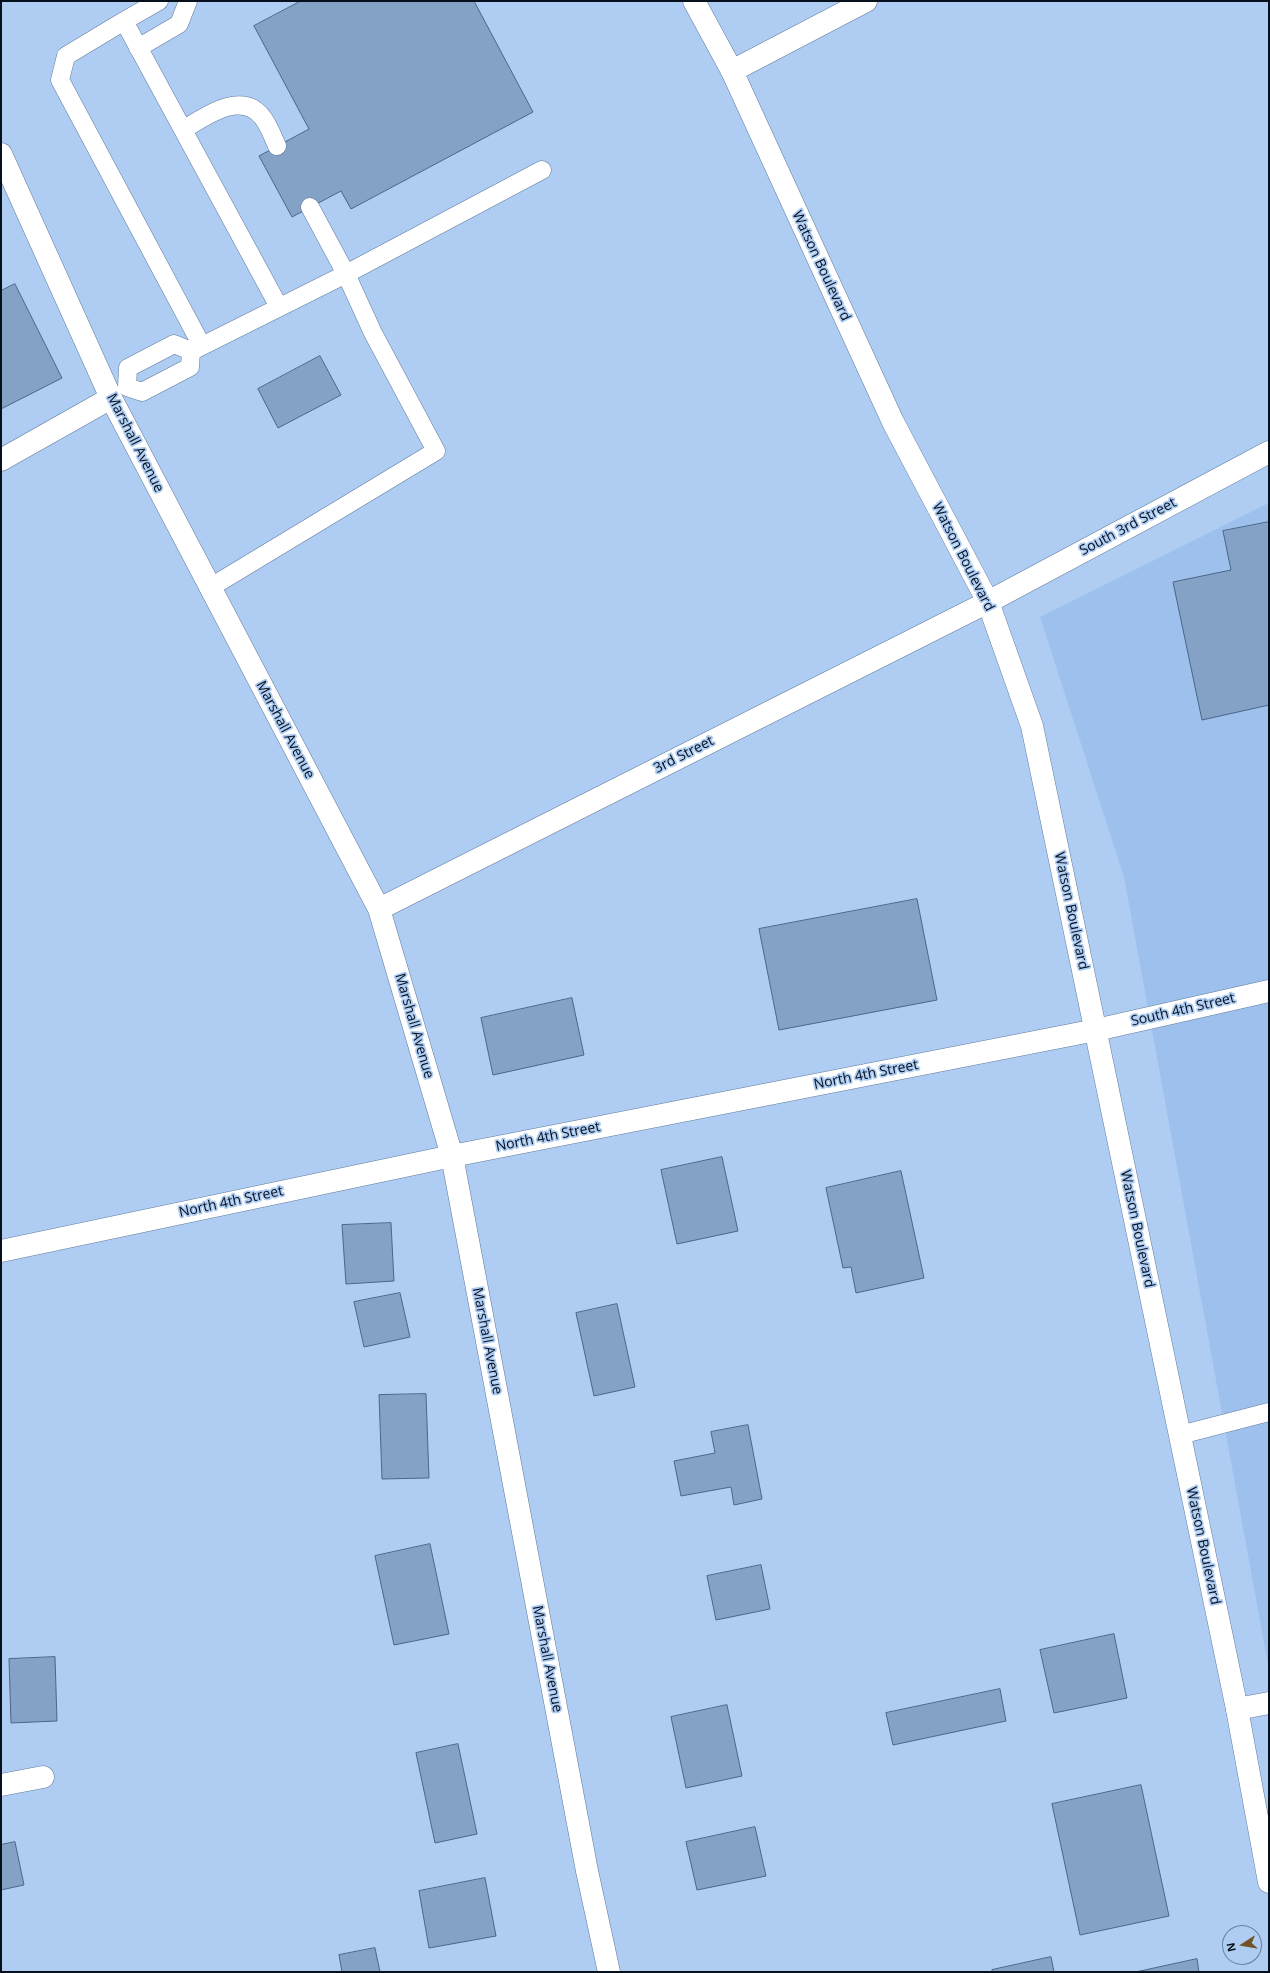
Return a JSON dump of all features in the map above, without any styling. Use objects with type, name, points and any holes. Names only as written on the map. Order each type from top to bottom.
[{"type":"street","name":"Watson Boulevard","points":[[694,1],[732,71],[893,422],[988,602],[1032,726],[1237,1709],[1269,1882]]},
{"type":"street","points":[[732,71],[866,1]]},
{"type":"street","name":"Marshall Avenue","points":[[1,154],[119,393],[211,587],[379,909],[452,1156],[587,1871],[609,1972]]},
{"type":"street","points":[[1,460],[119,393]]},
{"type":"street","name":"South 3rd Street","points":[[988,602],[1269,452]]},
{"type":"street","name":"3rd Street","points":[[379,909],[988,602]]},
{"type":"street","name":"South 4th Street","points":[[1096,1030],[1269,990]]},
{"type":"street","name":"North 4th Street","points":[[1,1251],[452,1156],[1096,1030]]},
{"type":"street","points":[[1237,1709],[1269,1702]]},
{"type":"street","points":[[1,1785],[43,1777]]},
{"type":"lane","points":[[159,1],[66,56],[60,80],[197,348],[190,367],[186,370],[142,392],[119,393],[128,368],[174,344],[197,348],[346,274],[542,170]]},
{"type":"lane","points":[[138,48],[179,24],[188,1]]},
{"type":"lane","points":[[124,21],[279,307]]},
{"type":"lane","points":[[183,130],[219,108],[243,106],[252,109],[263,117],[277,146]]},
{"type":"lane","points":[[211,587],[436,451],[372,333],[346,274],[310,207]]},
{"type":"lane","points":[[1180,1435],[1269,1412]]},
{"type":"shaded area","points":[[1269,503],[1269,1670],[1124,877],[1040,617]]},
{"type":"building","points":[[301,1],[474,1],[533,112],[351,209],[341,191],[292,217],[259,156],[309,129],[254,26]]},
{"type":"building","points":[[15,284],[62,378],[1,409],[1,291]]},
{"type":"building","points":[[320,356],[341,395],[278,428],[258,389]]},
{"type":"building","points":[[1269,522],[1269,705],[1202,720],[1173,582],[1231,570],[1223,531]]},
{"type":"building","points":[[917,899],[937,1000],[779,1030],[759,929]]},
{"type":"building","points":[[572,998],[584,1055],[493,1075],[481,1018]]},
{"type":"building","points":[[722,1157],[738,1231],[677,1244],[661,1170]]},
{"type":"building","points":[[901,1171],[924,1278],[856,1293],[851,1267],[843,1268],[826,1188]]},
{"type":"building","points":[[391,1223],[394,1281],[346,1284],[342,1225]]},
{"type":"building","points":[[400,1293],[410,1337],[364,1347],[354,1302]]},
{"type":"building","points":[[617,1304],[635,1387],[594,1396],[576,1313]]},
{"type":"building","points":[[426,1394],[429,1478],[382,1479],[379,1395]]},
{"type":"building","points":[[748,1425],[762,1499],[734,1505],[731,1487],[681,1496],[674,1461],[715,1453],[711,1432]]},
{"type":"building","points":[[430,1544],[449,1634],[394,1645],[375,1556]]},
{"type":"building","points":[[761,1565],[770,1609],[716,1620],[707,1576]]},
{"type":"building","points":[[1114,1634],[1127,1698],[1054,1713],[1040,1650]]},
{"type":"building","points":[[55,1657],[57,1721],[11,1723],[9,1659]]},
{"type":"building","points":[[1000,1689],[1006,1721],[893,1745],[886,1713]]},
{"type":"building","points":[[727,1705],[742,1776],[686,1788],[671,1717]]},
{"type":"building","points":[[458,1744],[477,1834],[435,1843],[416,1753]]},
{"type":"building","points":[[1141,1785],[1169,1916],[1080,1935],[1052,1804]]},
{"type":"building","points":[[755,1827],[766,1876],[697,1890],[686,1842]]},
{"type":"building","points":[[15,1842],[24,1885],[1,1890],[1,1845]]},
{"type":"building","points":[[485,1878],[496,1936],[429,1948],[419,1891]]},
{"type":"building","points":[[375,1948],[380,1972],[342,1972],[339,1955]]},
{"type":"building","points":[[1051,1957],[1054,1972],[992,1972],[992,1970]]},
{"type":"building","points":[[1197,1959],[1199,1972],[1136,1972]]}]
